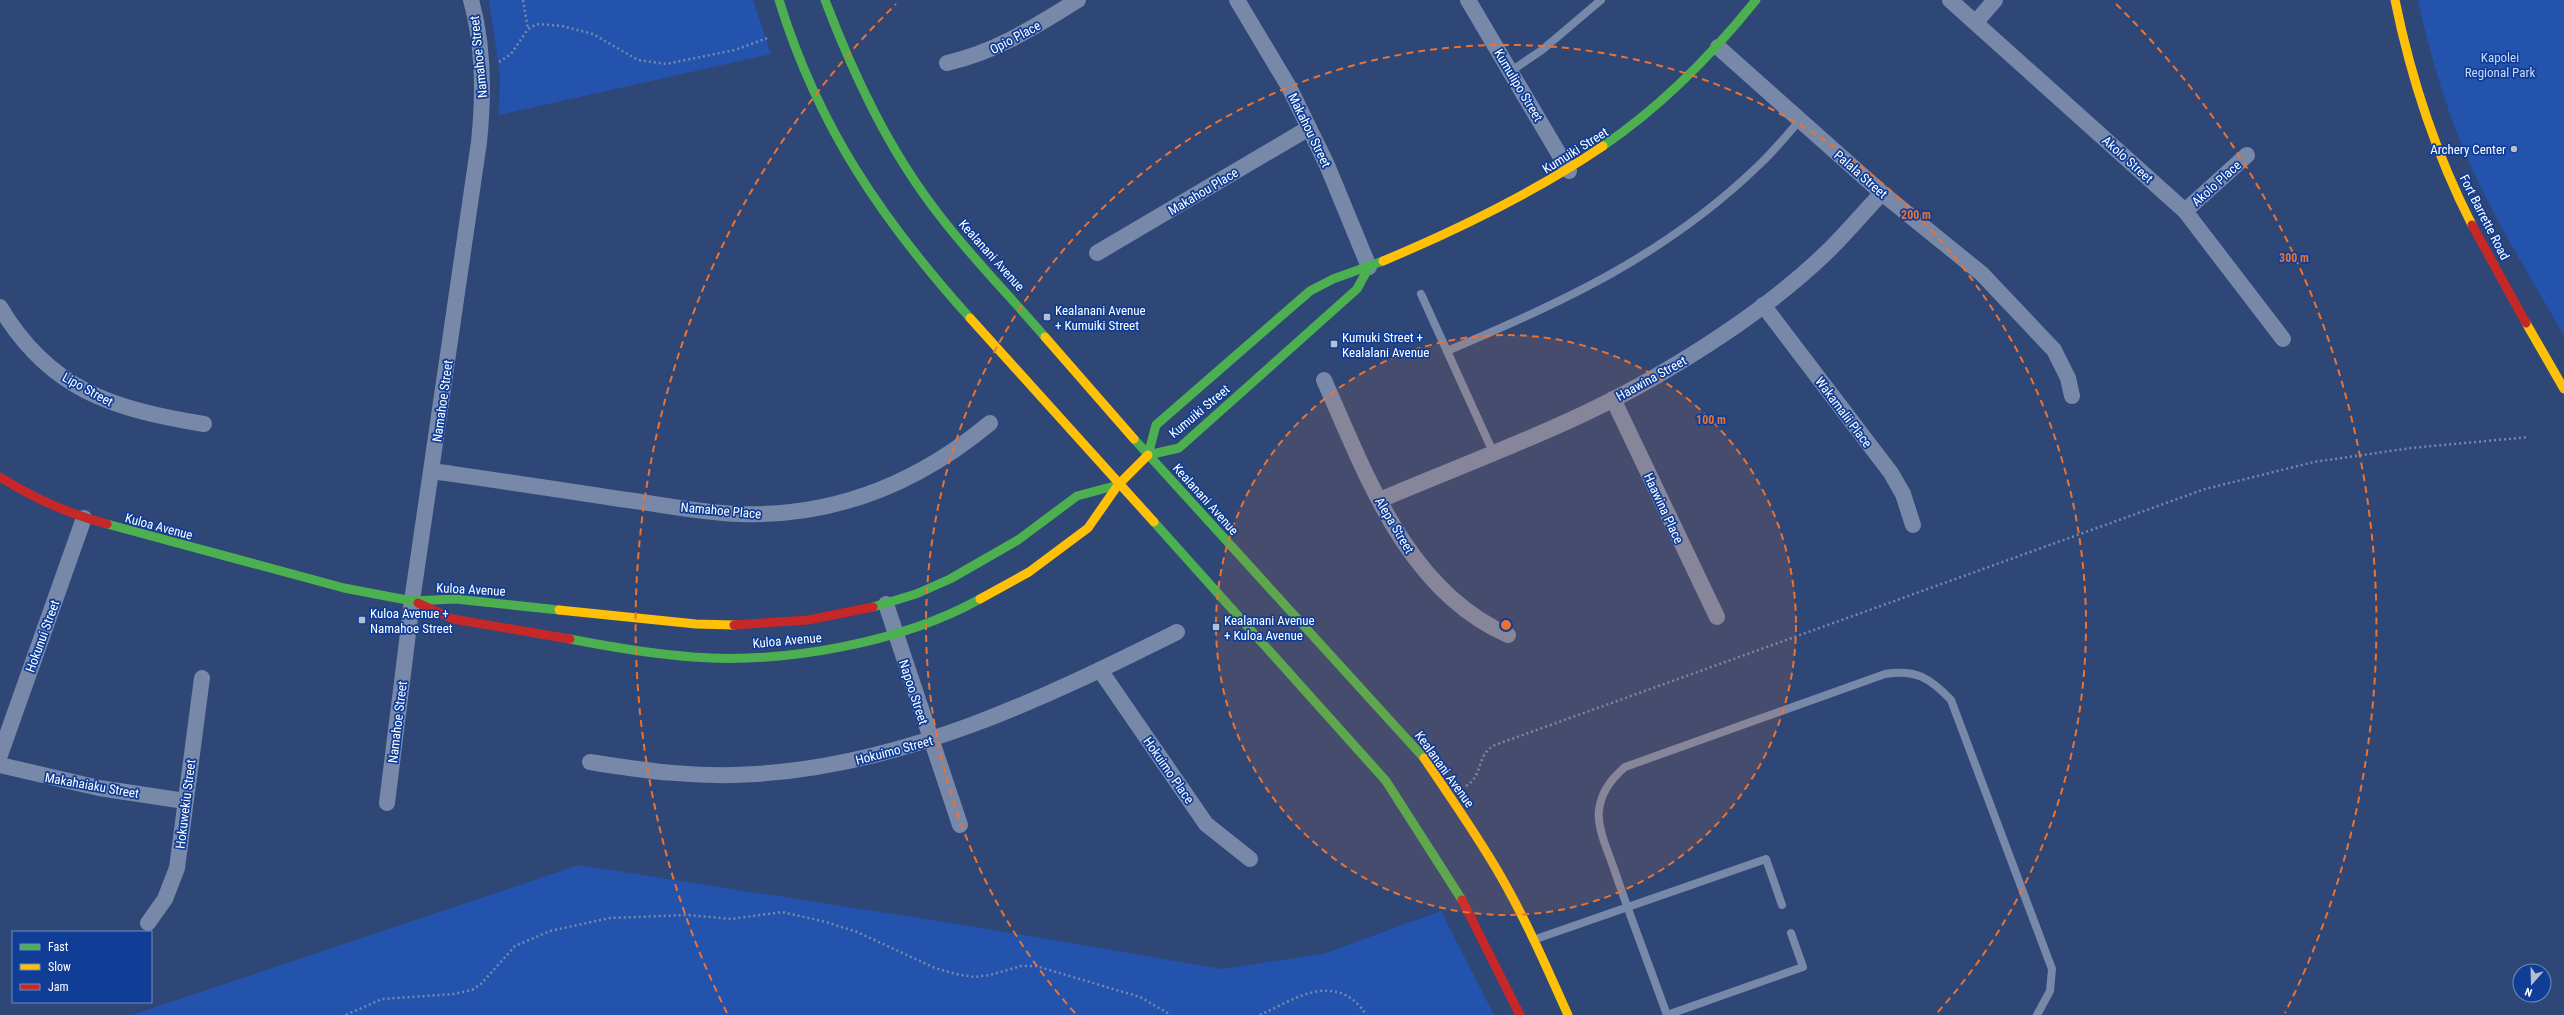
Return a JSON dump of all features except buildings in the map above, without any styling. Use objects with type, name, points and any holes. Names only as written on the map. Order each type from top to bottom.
[{"type":"street","name":"Namahoe Street","points":[[387,803],[412,600],[479,142],[482,75],[479,41],[471,0]]},
{"type":"street","points":[[779,0],[812,89],[831,130],[878,207],[934,278],[1118,485],[1386,781],[1434,852],[1462,899],[1520,1015]]},
{"type":"street","name":"Kealanani Avenue","points":[[825,0],[852,71],[871,109],[914,182],[967,248],[997,279],[1148,455],[1421,754],[1451,797],[1501,878],[1568,1015]]},
{"type":"street","name":"Opio Place","points":[[947,63],[985,53],[1010,42],[1078,0]]},
{"type":"street","name":"Makahou Street","points":[[1237,0],[1289,87],[1309,128],[1369,267]]},
{"type":"street","name":"Kumulipo Street","points":[[1468,0],[1569,171]]},
{"type":"street","name":"Kumuiki Street","points":[[1369,267],[1357,289],[1179,448],[1148,455],[1156,425],[1310,291],[1331,279],[1369,267],[1473,221],[1569,171],[1649,114],[1680,86],[1718,47],[1756,0]]},
{"type":"street","name":"Akolo Street","points":[[1950,0],[2185,211],[2283,338]]},
{"type":"street","points":[[1976,22],[1995,0]]},
{"type":"street","name":"Fort Barrette Road","points":[[2396,0],[2409,62],[2423,111],[2452,184],[2474,228],[2564,389]]},
{"type":"street","name":"Palala Street","points":[[1718,47],[1882,193],[1982,274],[2046,340],[2061,361],[2072,396]]},
{"type":"street","name":"Makahou Place","points":[[1097,253],[1309,128]]},
{"type":"street","name":"Akolo Place","points":[[2185,211],[2247,155]]},
{"type":"street","name":"Haawina Street","points":[[1380,500],[1613,399],[1692,354],[1763,306],[1828,250],[1882,193]]},
{"type":"street","name":"Wakamalii Place","points":[[1763,306],[1891,473],[1903,494],[1913,525]]},
{"type":"street","name":"Lipo Street","points":[[0,307],[30,347],[69,380],[90,394],[138,412],[204,424]]},
{"type":"street","name":"Alepa Street","points":[[1324,380],[1380,500],[1397,532],[1418,562],[1463,609],[1482,622],[1508,635]]},
{"type":"street","name":"Haawina Place","points":[[1613,399],[1717,617]]},
{"type":"street","name":"Namahoe Place","points":[[432,471],[711,512],[768,514],[796,512],[855,500],[913,476],[966,443],[990,423]]},
{"type":"street","name":"Kuloa Avenue","points":[[0,478],[27,494],[84,518],[282,572],[412,600],[453,619],[603,646],[694,657],[775,656],[816,652],[896,634],[964,608],[1029,572],[1088,528],[1118,485],[1148,455]]},
{"type":"street","name":"Kuloa Avenue","points":[[412,600],[455,599],[696,624],[735,626],[811,621],[886,604],[951,579],[982,563],[1040,526],[1072,498],[1118,485]]},
{"type":"street","name":"Hokunui Street","points":[[0,754],[84,518]]},
{"type":"street","name":"Napoo Street","points":[[886,604],[930,740],[960,825]]},
{"type":"street","name":"Hokuimo Street","points":[[590,762],[668,773],[754,774],[837,765],[930,740],[993,718],[1100,670],[1177,632]]},
{"type":"street","name":"Hokuimo Place","points":[[1100,670],[1206,824],[1250,858]]},
{"type":"street","name":"Hokuwekiu Street","points":[[148,923],[165,899],[174,879],[202,678]]},
{"type":"street","name":"Makahaiaku Street","points":[[0,766],[99,788],[185,801]]},
{"type":"lane","points":[[1511,71],[1542,50],[1601,0]]},
{"type":"lane","points":[[1448,351],[1569,298],[1646,253],[1680,230],[1734,187],[1760,164],[1800,120]]},
{"type":"lane","points":[[1421,294],[1493,452]]},
{"type":"lane","points":[[1791,933],[1803,967],[1667,1015],[1627,907],[1601,828],[1599,811],[1604,792],[1619,771],[1625,767],[1885,674],[1904,671],[1936,684],[1951,700],[2052,969],[2050,991],[2037,1015]]},
{"type":"lane","points":[[1532,940],[1766,859],[1782,905]]},
{"type":"path","points":[[523,0],[528,29]]},
{"type":"path","points":[[482,75],[511,54],[528,29],[537,24],[562,26],[593,34],[638,60],[666,64],[735,50],[789,30]]},
{"type":"path","points":[[1451,797],[1475,780],[1482,756],[1495,745],[2205,489],[2314,462],[2411,448],[2529,438]]},
{"type":"path","points":[[346,1015],[382,999],[454,994],[472,990],[481,984],[515,946],[550,931],[575,924],[610,918],[643,916],[688,915],[731,919],[782,912],[826,922],[857,932],[935,968],[956,974],[974,977],[990,975],[1021,966],[1036,966],[1140,997],[1171,1015]]},
{"type":"path","points":[[1260,1015],[1290,999],[1329,989],[1343,993],[1355,1001],[1366,1015]]},
{"type":"green space","points":[[489,0],[753,0],[771,54],[499,115],[500,74]]},
{"type":"green space","name":"Archery Center","points":[[2418,0],[2564,0],[2564,336],[2494,213],[2473,171],[2441,87]]},
{"type":"green space","points":[[579,865],[976,927],[1222,969],[1323,954],[1441,911],[1494,1015],[132,1015]]},
{"type":"traffic: fast","points":[[779,0],[795,46],[813,89],[833,131],[856,170],[881,208],[909,245],[970,318]]},
{"type":"traffic: fast","points":[[825,0],[848,57],[874,112],[905,166],[952,232],[1045,337]]},
{"type":"traffic: fast","points":[[1603,146],[1625,131],[1685,79],[1739,21],[1756,0]]},
{"type":"traffic: fast","points":[[1148,455],[1156,425],[1310,291],[1333,279],[1383,261]]},
{"type":"traffic: fast","points":[[1148,455],[1179,448],[1357,289],[1369,267]]},
{"type":"traffic: fast","points":[[1134,439],[1424,758]]},
{"type":"traffic: fast","points":[[873,607],[916,594],[950,579],[1018,540],[1077,496],[1118,485]]},
{"type":"traffic: fast","points":[[1154,522],[1386,781],[1462,900]]},
{"type":"traffic: fast","points":[[107,524],[344,588],[412,601],[455,599],[559,610]]},
{"type":"traffic: fast","points":[[570,639],[632,650],[678,656],[728,658],[765,657],[841,647],[878,639],[914,628],[949,614],[980,599]]},
{"type":"traffic: slow","points":[[2395,0],[2401,29],[2426,116],[2447,171],[2472,225]]},
{"type":"traffic: slow","points":[[1383,261],[1468,223],[1523,195],[1603,146]]},
{"type":"traffic: slow","points":[[970,318],[1154,522]]},
{"type":"traffic: slow","points":[[2526,323],[2564,389]]},
{"type":"traffic: slow","points":[[1045,337],[1134,439]]},
{"type":"traffic: slow","points":[[980,599],[1029,572],[1088,528],[1118,485],[1148,455]]},
{"type":"traffic: slow","points":[[559,610],[696,624],[734,625]]},
{"type":"traffic: slow","points":[[1424,758],[1473,831],[1510,892],[1568,1015]]},
{"type":"traffic: jam","points":[[2472,225],[2526,323]]},
{"type":"traffic: jam","points":[[0,477],[25,492],[52,505],[107,524]]},
{"type":"traffic: jam","points":[[418,603],[453,619],[570,639]]},
{"type":"traffic: jam","points":[[734,625],[808,620],[873,607]]},
{"type":"traffic: jam","points":[[1462,900],[1520,1015]]},
{"type":"place","name":"Archery Center","points":[[2514,149]]},
{"type":"place","name":"Kealanani Avenue + Kumuiki Street","points":[[1047,317]]},
{"type":"place","name":"Kumuki Street + Kealalani Avenue","points":[[1334,344]]},
{"type":"place","name":"Kuloa Avenue + Namahoe Street","points":[[362,620]]},
{"type":"place","name":"Kealanani Avenue + Kuloa Avenue","points":[[1216,627]]},
{"type":"park label","name":"Kapolei Regional Park","points":[[2500,64]]}]
